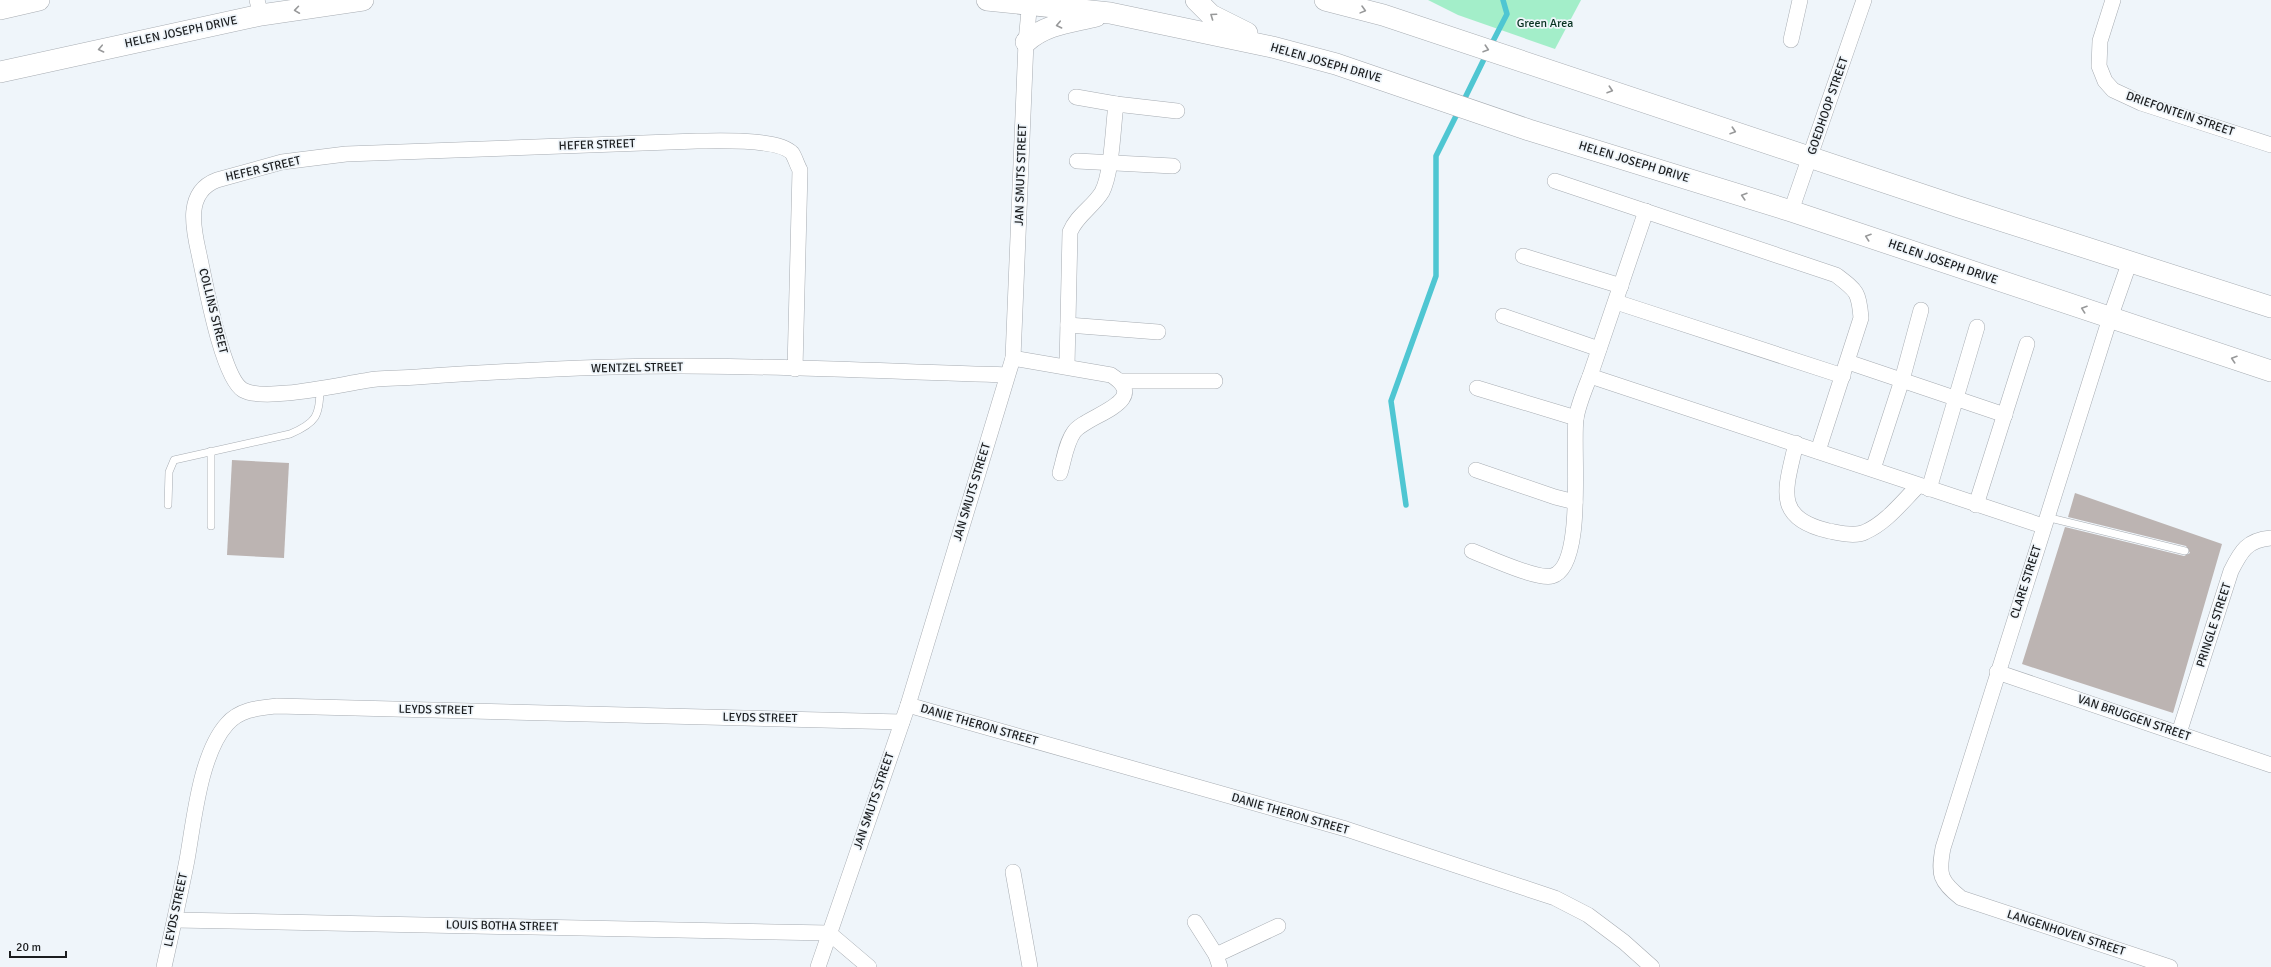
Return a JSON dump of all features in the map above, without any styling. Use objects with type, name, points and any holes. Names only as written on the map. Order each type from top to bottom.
[{"type":"street","points":[[0,9],[40,0]]},
{"type":"street","name":"HELEN JOSEPH DRIVE","points":[[0,72],[259,8],[363,0]]},
{"type":"street","name":"HELEN JOSEPH DRIVE","points":[[986,0],[1030,2],[1110,13],[1272,47],[1336,64],[1529,130],[1791,211],[2271,371]]},
{"type":"street","points":[[1196,0],[1211,15],[1272,47]]},
{"type":"street","points":[[1325,0],[1383,15],[2271,307]]},
{"type":"street","points":[[1791,40],[1800,0]]},
{"type":"street","name":"GOEDHOOP STREET","points":[[1791,211],[1811,157],[1864,0]]},
{"type":"street","name":"DRIEFONTEIN STREET","points":[[2113,0],[2100,41],[2098,66],[2105,81],[2113,90],[2140,103],[2271,145]]},
{"type":"street","name":"JAN SMUTS STREET","points":[[818,967],[908,705],[1013,358],[1026,42],[1030,2]]},
{"type":"street","points":[[1026,42],[1034,34],[1052,26],[1110,13]]},
{"type":"street","points":[[1076,97],[1116,104],[1177,111]]},
{"type":"street","points":[[1068,366],[1070,232],[1074,222],[1102,191],[1109,164],[1116,104]]},
{"type":"street","name":"HEFER STREET","points":[[195,201],[202,189],[217,180],[282,162],[346,154],[697,141],[739,141],[774,144],[792,153],[800,170],[795,369]]},
{"type":"street","points":[[1077,161],[1109,164],[1173,166]]},
{"type":"street","points":[[1555,181],[1836,276],[1851,286],[1859,297],[1861,318],[1818,451]]},
{"type":"street","name":"COLLINS STREET","points":[[195,201],[194,231],[223,353],[234,381],[243,390],[254,394],[268,393]]},
{"type":"street","points":[[1472,551],[1530,573],[1553,576],[1560,571],[1566,563],[1574,526],[1576,418],[1646,211]]},
{"type":"street","points":[[1523,256],[1621,286]]},
{"type":"street","name":"CLARE STREET","points":[[1961,898],[1945,885],[1941,873],[1940,863],[1997,672],[2110,318],[2130,261]]},
{"type":"street","points":[[1616,302],[1845,369],[1902,380],[2005,415]]},
{"type":"street","points":[[1873,469],[1902,380],[1921,310]]},
{"type":"street","points":[[1503,316],[1598,350]]},
{"type":"street","points":[[1068,325],[1158,332]]},
{"type":"street","points":[[1796,443],[1787,484],[1789,509],[1798,520],[1833,532],[1846,534],[1863,534],[1881,524],[1923,488],[1957,398],[1977,328]]},
{"type":"street","points":[[1976,505],[2027,344]]},
{"type":"street","points":[[1013,358],[1111,374],[1122,382],[1125,388],[1123,396],[1116,405],[1074,430],[1070,438],[1060,473]]},
{"type":"street","name":"WENTZEL STREET","points":[[268,393],[320,388],[377,379],[515,371],[682,366],[1007,375]]},
{"type":"street","points":[[1590,376],[1796,443],[1976,505],[2045,521]]},
{"type":"street","points":[[1122,382],[1215,381]]},
{"type":"street","points":[[1477,388],[1576,418]]},
{"type":"street","points":[[1476,470],[1555,497],[1575,502]]},
{"type":"street","name":"PRINGLE STREET","points":[[2179,733],[2231,571],[2240,554],[2249,544],[2271,538]]},
{"type":"street","name":"VAN BRUGGEN STREET","points":[[1997,672],[2271,765]]},
{"type":"street","name":"DANIE THERON STREET","points":[[908,705],[1346,829],[1555,898],[1588,915],[1624,942],[1652,967]]},
{"type":"street","name":"LEYDS STREET","points":[[164,967],[175,920],[202,778],[216,740],[228,723],[249,709],[277,706],[902,722]]},
{"type":"street","points":[[1013,872],[1030,967]]},
{"type":"street","name":"LANGENHOVEN STREET","points":[[1961,898],[2170,967]]},
{"type":"street","name":"LOUIS BOTHA STREET","points":[[175,920],[829,933]]},
{"type":"street","points":[[1195,922],[1218,961],[1278,926]]},
{"type":"street","points":[[829,933],[869,967]]},
{"type":"lane","points":[[168,505],[169,472],[174,460],[211,450],[290,434],[305,428],[312,423],[318,413],[320,388]]},
{"type":"lane","points":[[211,450],[211,526]]},
{"type":"lane","points":[[2045,521],[2185,551]]},
{"type":"green space","name":"Green Area","points":[[1428,0],[1581,0],[1555,49],[1458,15]]},
{"type":"building","points":[[232,460],[289,463],[284,558],[227,555]]},
{"type":"building","points":[[2075,493],[2222,544],[2173,713],[2022,664],[2065,527],[2184,556],[2190,553],[2186,546],[2068,517]]},
{"type":"waterway","points":[[1490,47],[1507,14],[1503,0]]},
{"type":"waterway","points":[[1463,102],[1486,55]]},
{"type":"waterway","points":[[1406,505],[1391,401],[1436,276],[1436,156],[1459,110]]}]
